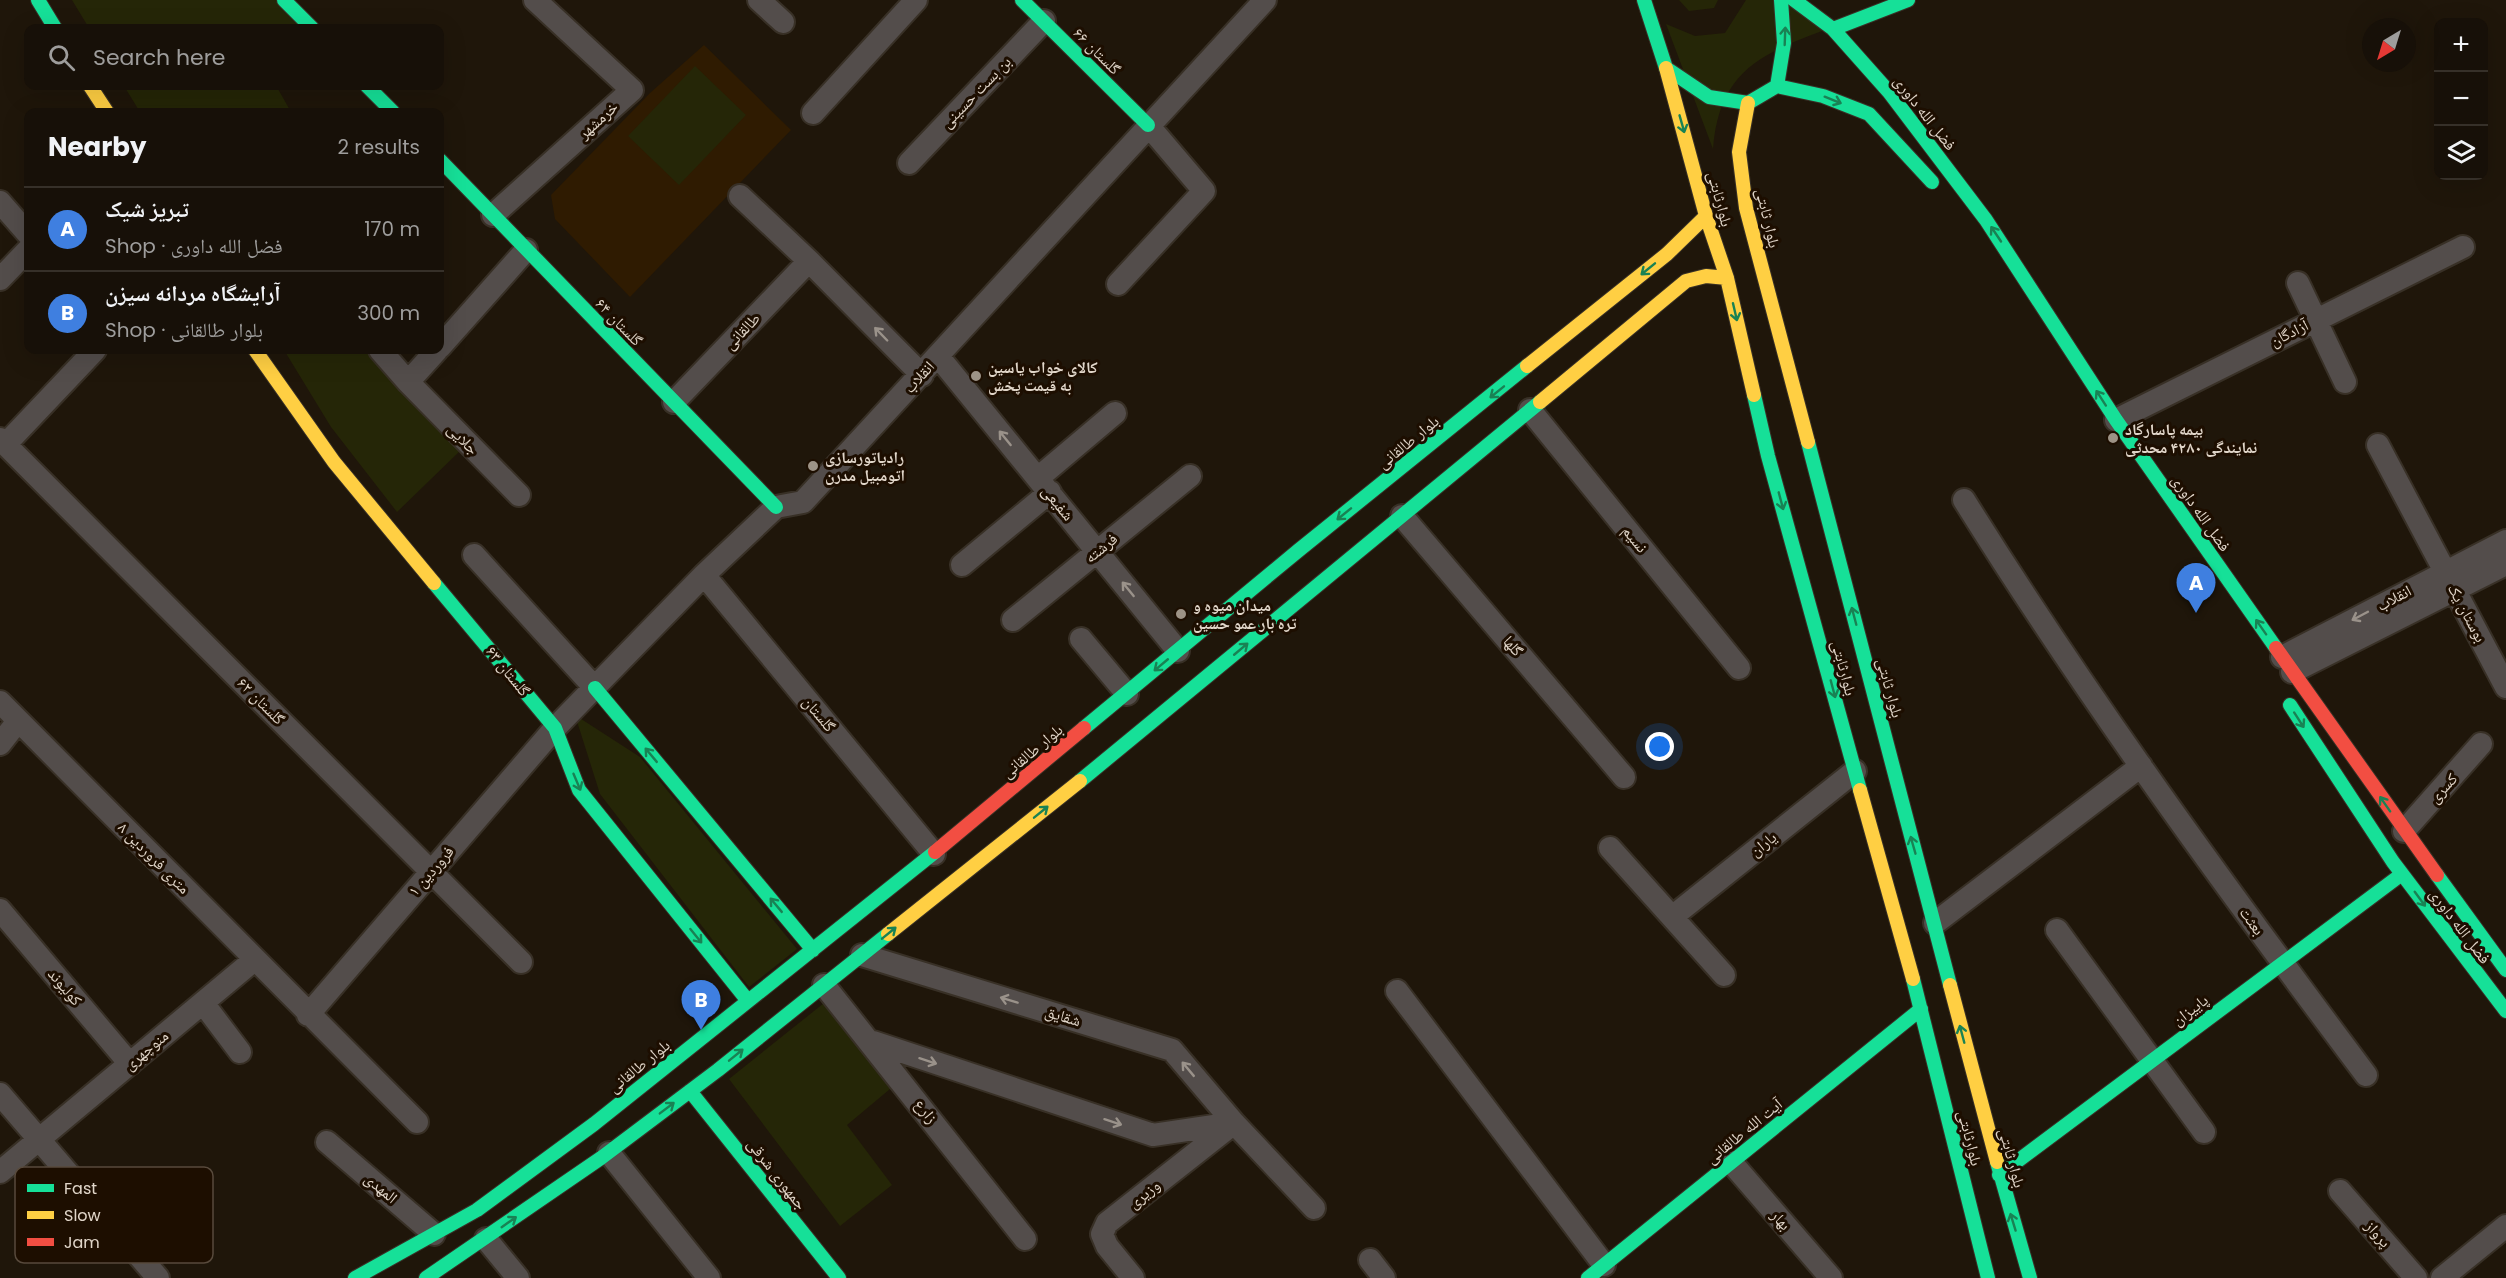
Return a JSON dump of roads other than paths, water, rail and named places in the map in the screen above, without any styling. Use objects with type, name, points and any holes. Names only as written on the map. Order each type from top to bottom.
[{"type":"main road","points":[[38,0],[53,24]]},
{"type":"main road","points":[[284,0],[308,24]]},
{"type":"main road","name":"گلستان ۶۶","points":[[1022,0],[1148,125]]},
{"type":"main road","name":"بلوارثابتی","points":[[1644,0],[1666,68],[1706,216],[1727,278],[1768,456],[1858,743],[1988,1278]]},
{"type":"main road","points":[[1777,86],[1785,54],[1786,21],[1781,0]]},
{"type":"main road","name":"فضل الله داوری","points":[[1794,0],[1833,29],[1889,92],[1986,220],[2116,420],[2285,672],[2404,831],[2500,951],[2506,970]]},
{"type":"main road","points":[[1833,29],[1908,0]]},
{"type":"main road","points":[[1666,68],[1709,96],[1748,104],[1777,86],[1823,96],[1869,114],[1918,164],[1938,189]]},
{"type":"main road","points":[[93,90],[104,108]]},
{"type":"main road","points":[[371,90],[389,108]]},
{"type":"main road","name":"بلوار ثابتی","points":[[1748,104],[1739,152],[1746,207],[1935,923],[1999,1175],[2030,1278]]},
{"type":"main road","name":"گلستان ۶۴","points":[[444,164],[776,507]]},
{"type":"main road","name":"بلوار طالقانی","points":[[356,1278],[477,1210],[546,1159],[813,950],[934,854],[1178,651],[1667,254],[1706,216]]},
{"type":"main road","points":[[1667,254],[1686,270],[1706,276],[1727,278]]},
{"type":"main road","points":[[426,1278],[609,1153],[1137,735],[1530,410],[1686,270]]},
{"type":"main road","name":"گلستان ۶۳","points":[[258,354],[334,462],[555,728],[579,790],[748,1001]]},
{"type":"main road","name":"فضل الله داوری","points":[[2285,672],[2378,843],[2471,969],[2506,1011]]},
{"type":"main road","points":[[595,688],[813,950]]},
{"type":"main road","points":[[1858,743],[1885,733]]},
{"type":"main road","points":[[1864,766],[1892,766]]},
{"type":"main road","name":"پاییزان","points":[[1999,1175],[2281,962],[2402,874]]},
{"type":"main road","points":[[2471,969],[2500,951]]},
{"type":"main road","name":"آیت الله طالقانی","points":[[1596,1271],[1921,1009]]},
{"type":"main road","name":"جمهوری شرقی","points":[[690,1091],[839,1278]]},
{"type":"street","name":"خرمشهر","points":[[493,215],[632,90],[535,0]]},
{"type":"street","points":[[759,0],[783,22]]},
{"type":"street","points":[[813,113],[916,0]]},
{"type":"street","name":"انقلاب","points":[[555,728],[704,575],[776,507],[803,502],[1265,0]]},
{"type":"street","name":"بن بست حسینی","points":[[909,163],[1044,21]]},
{"type":"street","points":[[1118,284],[1204,191],[1148,125]]},
{"type":"street","points":[[740,196],[809,261],[922,375]]},
{"type":"street","points":[[0,202],[24,229]]},
{"type":"street","name":"آزادگان","points":[[2116,420],[2463,247]]},
{"type":"street","points":[[444,341],[526,250]]},
{"type":"street","points":[[0,279],[24,254]]},
{"type":"street","name":"طالقانی","points":[[674,402],[809,261]]},
{"type":"street","points":[[2298,283],[2345,382]]},
{"type":"street","points":[[3,442],[91,354]]},
{"type":"street","name":"جلایی","points":[[384,354],[519,495]]},
{"type":"street","points":[[408,382],[433,354]]},
{"type":"street","name":"شفیعی","points":[[938,356],[1178,651]]},
{"type":"street","name":"نسیم","points":[[1530,410],[1739,668]]},
{"type":"street","points":[[962,565],[1115,413]]},
{"type":"street","name":"گلستان ۶۲","points":[[3,442],[521,963]]},
{"type":"street","name":"بوستان یک","points":[[2378,445],[2506,687]]},
{"type":"street","name":"فرشته","points":[[1013,620],[1190,476]]},
{"type":"street","name":"بعثت","points":[[1964,500],[2016,582],[2141,766],[2281,962],[2366,1076]]},
{"type":"street","name":"گلها","points":[[1402,516],[1624,777]]},
{"type":"street","name":"انقلاب","points":[[2285,672],[2450,580],[2506,541]]},
{"type":"street","points":[[474,555],[595,688]]},
{"type":"street","name":"انقلاب","points":[[2450,580],[2506,564]]},
{"type":"street","name":"گلستان","points":[[704,575],[934,854]]},
{"type":"street","points":[[1081,639],[1127,694]]},
{"type":"street","name":"۸ متری فروردین","points":[[0,702],[308,1015],[417,1122]]},
{"type":"street","points":[[0,744],[18,721]]},
{"type":"street","name":"فروردین ۱","points":[[308,1015],[555,728]]},
{"type":"street","name":"کسری","points":[[2404,831],[2481,744]]},
{"type":"street","name":"یاران","points":[[1672,917],[1864,766]]},
{"type":"street","points":[[1935,923],[2141,766]]},
{"type":"street","points":[[1610,848],[1724,975]]},
{"type":"street","name":"کولیوند","points":[[0,910],[130,1064]]},
{"type":"street","points":[[2057,930],[2204,1132]]},
{"type":"street","name":"شقایق","points":[[862,955],[1172,1050],[1234,1124],[1314,1208]]},
{"type":"street","name":"منوچهری","points":[[0,1172],[254,960]]},
{"type":"street","name":"زارع","points":[[824,985],[873,1042],[1025,1239]]},
{"type":"street","points":[[1397,991],[1596,1271]]},
{"type":"street","points":[[203,1003],[240,1052]]},
{"type":"street","points":[[873,1042],[1153,1135],[1234,1124]]},
{"type":"street","points":[[0,1094],[62,1167]]},
{"type":"street","name":"وزیری","points":[[1133,1278],[1107,1246],[1102,1234],[1107,1222],[1234,1124]]},
{"type":"street","name":"المهدی","points":[[327,1142],[434,1234]]},
{"type":"street","points":[[609,1153],[709,1278]]},
{"type":"street","name":"بهار","points":[[1731,1162],[1830,1278]]},
{"type":"street","name":"پرواز","points":[[2340,1191],[2416,1278]]},
{"type":"street","points":[[2442,1278],[2506,1226]]},
{"type":"street","points":[[486,1239],[518,1278]]},
{"type":"street","points":[[1370,1260],[1384,1278]]},
{"type":"street","points":[[145,1263],[158,1278]]},
{"type":"place","name":"کالای خواب یاسین به قیمت پخش","points":[[976,376]]},
{"type":"place","name":"بیمه پاسارگاد نمایندگی ۴۲۸۰ محدثی","points":[[2113,438]]},
{"type":"place","name":"رادیاتورسازی اتومبیل مدرن","points":[[813,466]]},
{"type":"place","name":"تبریز شیک","points":[[2196,613]]},
{"type":"place","name":"میدان میوه و تره بار عمو حسین","points":[[1181,614]]},
{"type":"place","name":"آرایشگاه مردانه سیزن","points":[[701,1030]]}]
